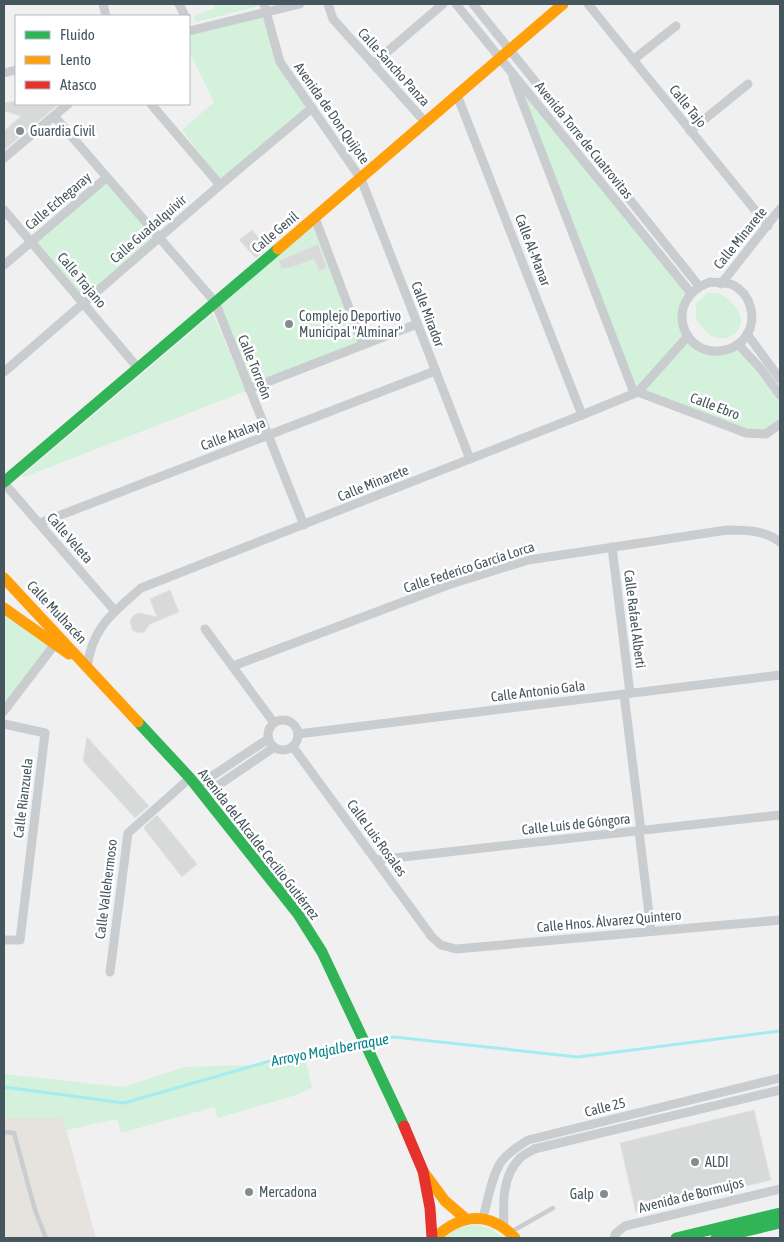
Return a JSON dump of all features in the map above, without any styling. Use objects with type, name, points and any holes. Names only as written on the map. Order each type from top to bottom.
[{"type":"street","points":[[190,29],[266,8],[300,4]]},
{"type":"street","name":"Calle Sancho Panza","points":[[328,4],[333,18],[426,123]]},
{"type":"street","points":[[374,64],[443,4]]},
{"type":"street","name":"Avenida Torre de Cuatrovitas","points":[[456,4],[690,293]]},
{"type":"street","name":"Avenida Torre de Cuatrovitas","points":[[473,4],[700,286]]},
{"type":"street","name":"Calle Genil","points":[[4,483],[361,179],[509,48],[563,4]]},
{"type":"street","name":"Calle Tajo","points":[[588,4],[768,226]]},
{"type":"street","name":"Avenida de Don Quijote","points":[[266,8],[280,62],[361,179]]},
{"type":"street","points":[[633,60],[676,26]]},
{"type":"street","points":[[510,71],[636,392]]},
{"type":"street","points":[[690,131],[748,84]]},
{"type":"street","name":"Calle Al-Manar","points":[[457,95],[582,415]]},
{"type":"street","points":[[4,158],[67,105]]},
{"type":"street","points":[[151,105],[220,185]]},
{"type":"street","name":"Calle Guadalquivir","points":[[4,372],[312,108]]},
{"type":"street","points":[[54,116],[158,239],[215,302]]},
{"type":"street","name":"Calle Echegaray","points":[[4,265],[106,178]]},
{"type":"street","name":"Calle Mirador","points":[[361,179],[470,459]]},
{"type":"street","name":"Calle Minarete","points":[[721,284],[780,209]]},
{"type":"street","name":"Calle Trajano","points":[[4,210],[138,368]]},
{"type":"street","points":[[315,218],[364,345]]},
{"type":"street","points":[[710,282],[721,284],[732,284],[746,297],[752,315],[751,325],[747,334],[738,344],[730,349],[711,351],[700,348],[688,336],[684,328],[682,310],[690,293],[700,286],[710,282]]},
{"type":"street","name":"Calle Torreón","points":[[215,302],[304,525]]},
{"type":"street","points":[[249,389],[417,324]]},
{"type":"street","points":[[747,334],[780,379]]},
{"type":"street","name":"Calle Minarete","points":[[87,668],[93,640],[101,627],[115,611],[141,588],[582,415],[636,392],[688,336]]},
{"type":"street","points":[[738,344],[761,369],[780,395]]},
{"type":"street","name":"Calle Atalaya","points":[[40,523],[435,371]]},
{"type":"street","name":"Calle Ebro","points":[[636,392],[746,434],[766,434],[780,424]]},
{"type":"street","name":"Calle Veleta","points":[[4,483],[115,611]]},
{"type":"street","name":"Calle Federico García Lorca","points":[[233,666],[457,582],[528,560],[726,530],[750,530],[771,535],[780,542]]},
{"type":"street","name":"Calle Rafael Alberti","points":[[612,547],[627,694],[630,748],[651,931]]},
{"type":"street","name":"Calle Mulhacén","points":[[4,578],[64,640],[87,668]]},
{"type":"street","points":[[4,608],[87,668]]},
{"type":"street","points":[[205,629],[274,723]]},
{"type":"street","points":[[4,711],[55,644]]},
{"type":"street","name":"Avenida del Alcalde Cecilio Gutiérrez","points":[[87,668],[197,787],[298,914],[322,952],[405,1128],[423,1171]]},
{"type":"street","name":"Calle Antonio Gala","points":[[298,734],[780,675]]},
{"type":"street","points":[[283,720],[291,722],[297,729],[298,734],[293,747],[283,751],[274,748],[268,739],[268,730],[274,723],[283,720]]},
{"type":"street","name":"Calle Rianzuela","points":[[4,724],[45,733],[20,940],[4,940]]},
{"type":"street","points":[[197,787],[268,739]]},
{"type":"street","name":"Calle Luis Rosales","points":[[293,747],[432,937],[441,945]]},
{"type":"street","points":[[197,787],[274,748]]},
{"type":"street","name":"Calle Vallehermoso","points":[[110,972],[128,833],[197,787]]},
{"type":"street","name":"Calle Luis de Góngora","points":[[376,860],[780,815]]},
{"type":"street","name":"Calle Hnos. Álvarez Quintero","points":[[441,945],[456,949],[780,920]]},
{"type":"street","name":"Calle 25","points":[[483,1218],[500,1163],[512,1150],[528,1140],[780,1078]]},
{"type":"street","name":"Calle 25","points":[[510,1232],[504,1189],[512,1170],[520,1158],[534,1149],[780,1090]]},
{"type":"street","points":[[423,1171],[445,1200],[466,1219]]},
{"type":"street","points":[[423,1171],[433,1238]]},
{"type":"street","name":"Avenida de Bormujos","points":[[614,1238],[616,1233],[625,1226],[780,1189]]},
{"type":"street","points":[[676,1238],[780,1213]]},
{"type":"street","points":[[433,1238],[452,1223],[466,1219],[483,1218],[510,1232]]},
{"type":"street","points":[[716,1238],[780,1223]]},
{"type":"lane","points":[[4,1132],[14,1133],[46,1238]]},
{"type":"lane","points":[[510,1232],[553,1208]]},
{"type":"shaded area","points":[[4,1118],[63,1118],[96,1238],[4,1238]]},
{"type":"green space","points":[[214,4],[230,4],[231,6],[259,4],[259,6],[196,22],[193,17],[215,8]]},
{"type":"green space","points":[[267,11],[280,62],[312,108],[221,182],[182,130],[214,102],[190,53],[190,31]]},
{"type":"green space","points":[[510,71],[691,293],[683,328],[705,350],[738,344],[780,395],[780,424],[766,434],[746,433],[634,393]]},
{"type":"green space","points":[[106,178],[158,239],[83,304],[31,242]]},
{"type":"green space","name":"Complejo Deportivo Municipal \"Alminar\"","points":[[315,218],[363,345],[249,389],[215,302]]},
{"type":"green space","points":[[708,293],[724,296],[739,313],[741,317],[740,325],[731,336],[717,338],[712,336],[705,331],[696,319],[696,303]]},
{"type":"green space","points":[[213,314],[246,391],[24,477],[22,476]]},
{"type":"green space","points":[[4,608],[55,644],[4,711]]},
{"type":"green space","points":[[306,1063],[312,1088],[296,1095],[218,1118],[214,1107],[121,1133],[117,1119],[66,1130],[63,1118],[4,1118],[4,1074],[123,1087],[185,1067]]},
{"type":"green space","points":[[476,1225],[489,1228],[505,1238],[444,1238],[458,1228]]},
{"type":"building","points":[[15,101],[15,105],[58,105],[4,150],[4,131],[21,116],[4,111],[4,103]]},
{"type":"building","points":[[252,230],[267,248],[256,258],[239,240]]},
{"type":"building","points":[[318,244],[327,268],[319,271],[314,259],[282,269],[279,261]]},
{"type":"building","points":[[170,590],[179,612],[150,624],[144,632],[138,633],[132,630],[130,620],[134,615],[140,613],[157,617],[150,599]]},
{"type":"building","points":[[87,737],[149,806],[135,818],[83,761]]},
{"type":"building","points":[[157,815],[197,864],[182,877],[145,830],[144,827]]},
{"type":"building","name":"ALDI","points":[[754,1110],[771,1180],[636,1213],[620,1143]]},
{"type":"waterway","name":"Arroyo Majalberraque","points":[[367,1042],[394,1037],[578,1057],[780,1031]]},
{"type":"waterway","name":"Arroyo Majalberraque","points":[[4,1087],[124,1103],[291,1055],[360,1043]]},
{"type":"traffic: fast","points":[[4,482],[278,249]]},
{"type":"traffic: fast","points":[[138,722],[190,778],[298,914],[322,952],[404,1126]]},
{"type":"traffic: fast","points":[[676,1238],[780,1213]]},
{"type":"traffic: fast","points":[[716,1238],[780,1223]]},
{"type":"traffic: slow","points":[[278,249],[563,4]]},
{"type":"traffic: slow","points":[[4,578],[138,722]]},
{"type":"traffic: slow","points":[[4,608],[69,654]]},
{"type":"traffic: slow","points":[[425,1174],[445,1201],[466,1219]]},
{"type":"traffic: slow","points":[[435,1238],[455,1224],[475,1218],[496,1223],[515,1238]]},
{"type":"traffic: jam","points":[[404,1126],[423,1171],[430,1208],[432,1238]]},
{"type":"place","name":"Guardia Civil","points":[[20,131]]},
{"type":"place","name":"Complejo Deportivo Municipal \"Alminar\"","points":[[289,324]]},
{"type":"place","name":"ALDI","points":[[695,1162]]},
{"type":"place","name":"Mercadona","points":[[249,1192]]},
{"type":"place","name":"Galp","points":[[604,1194]]}]
